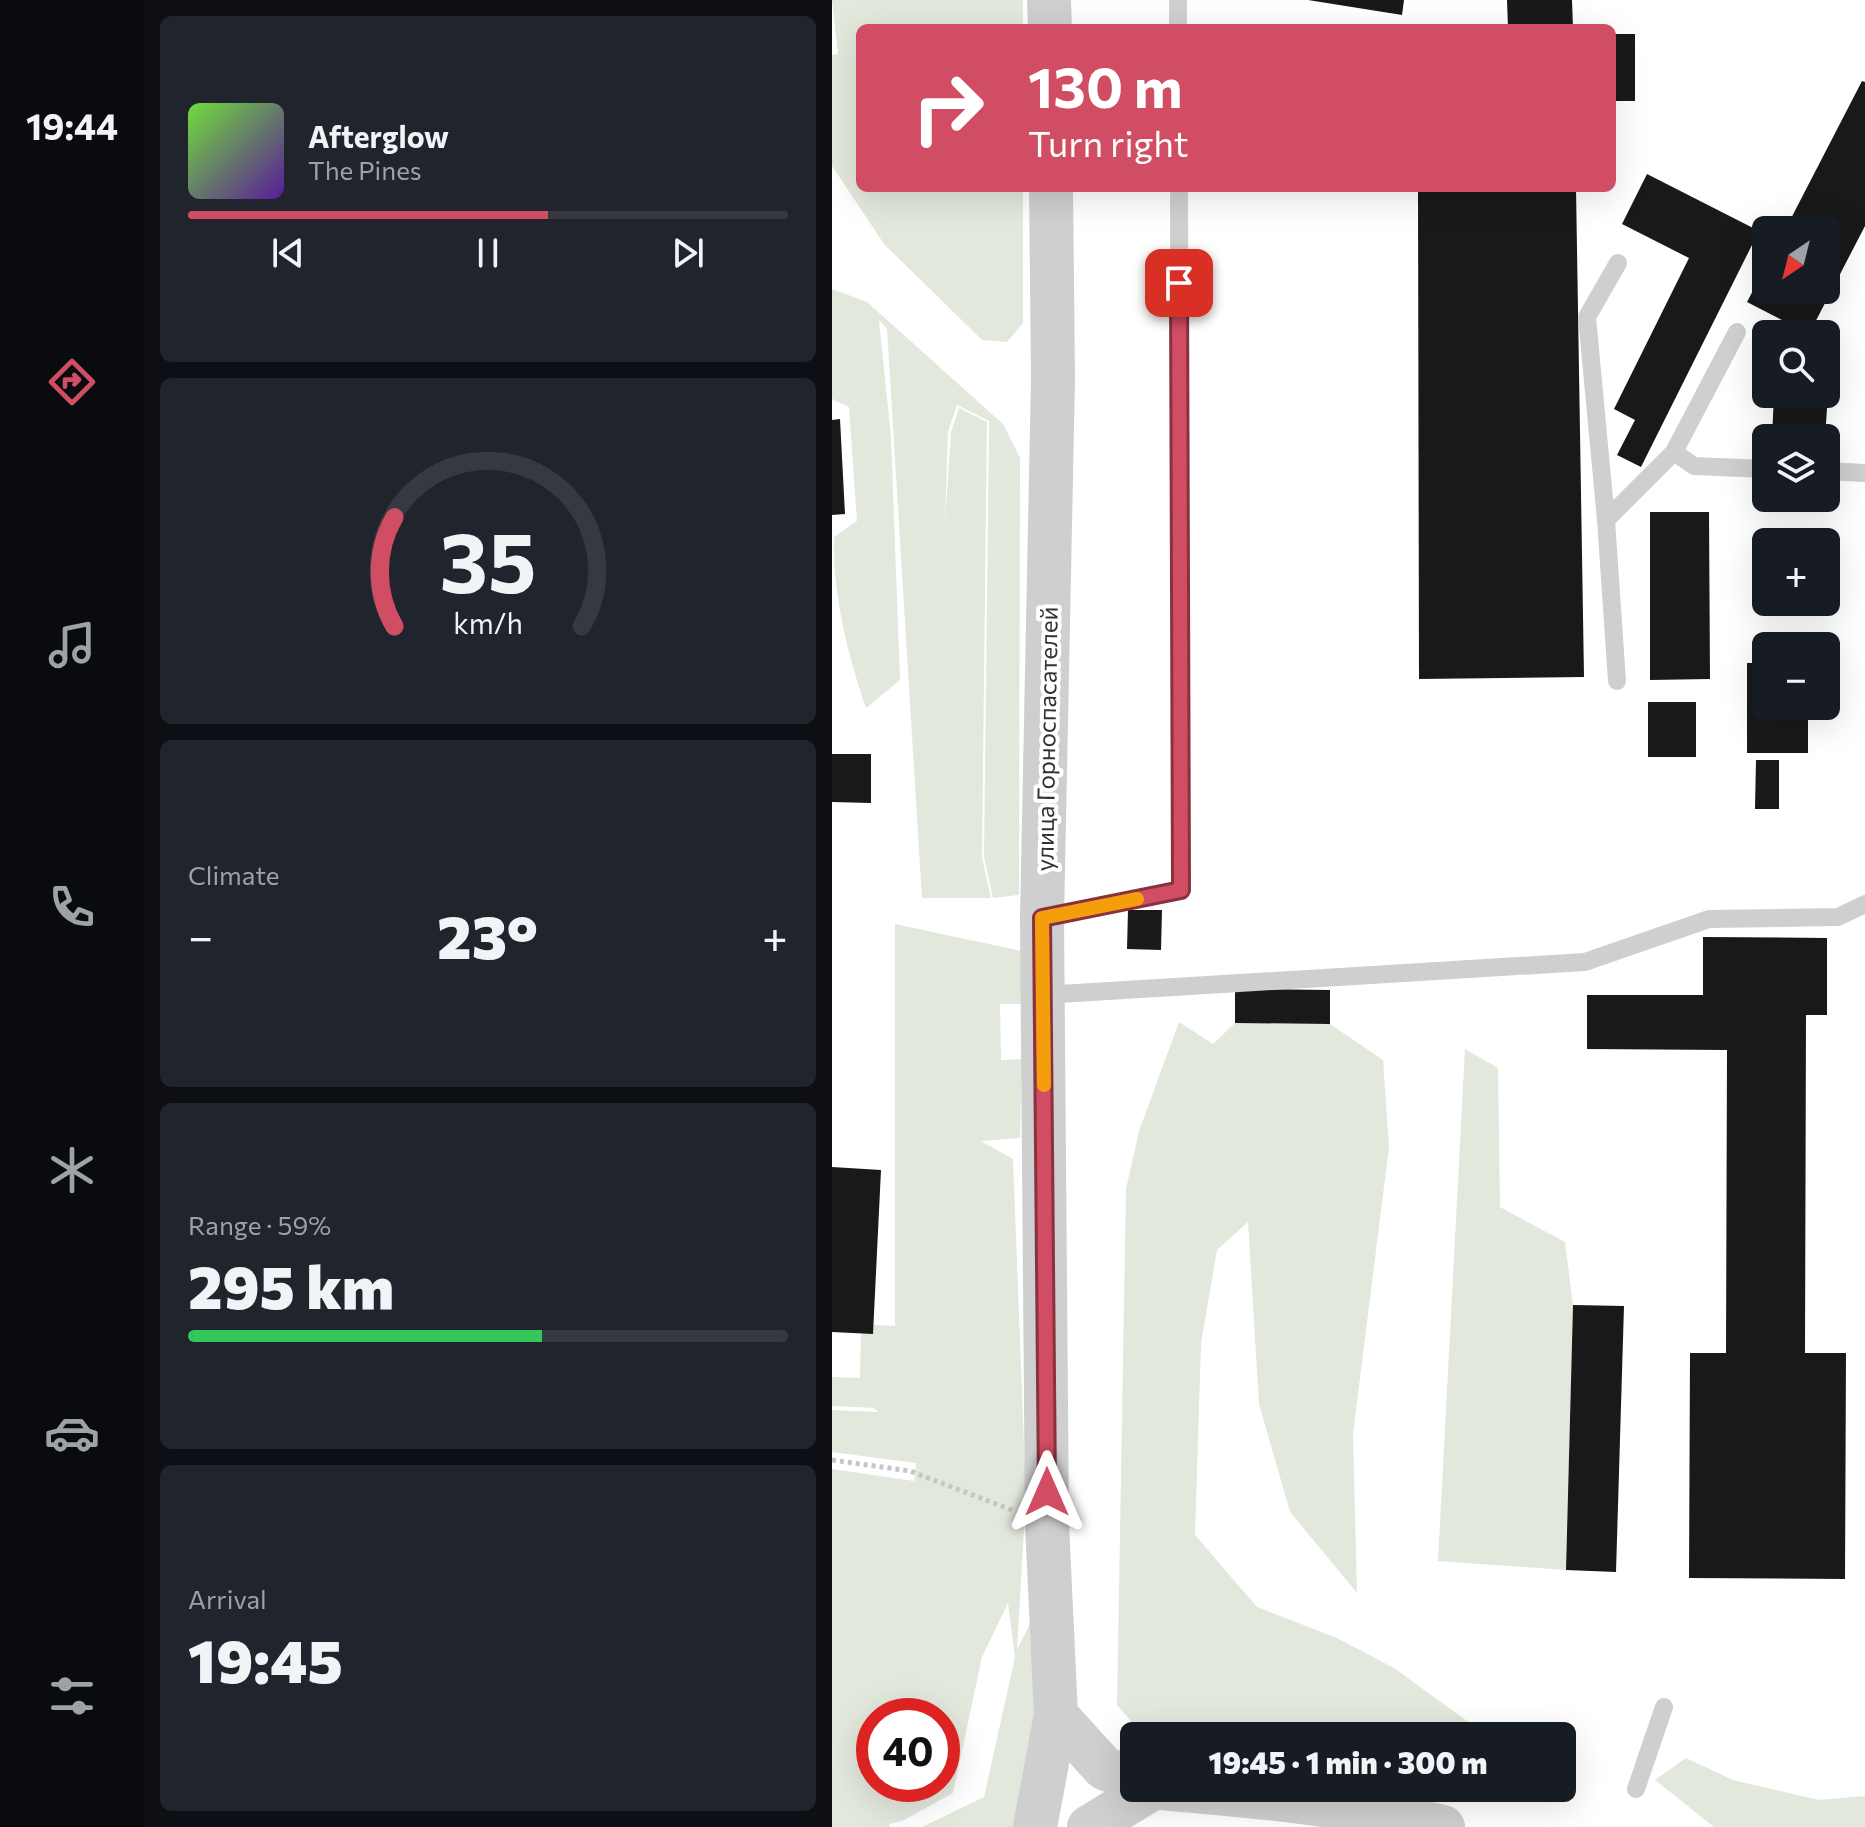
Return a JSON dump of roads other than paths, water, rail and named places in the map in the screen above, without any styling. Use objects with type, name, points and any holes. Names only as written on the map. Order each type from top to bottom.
[{"type":"street","points":[[1049,0],[1050,24]]},
{"type":"street","name":"улица Горноспасателей","points":[[1035,1827],[1056,1715],[1047,1524],[1042,918],[1053,378],[1051,192]]},
{"type":"street","points":[[1056,1715],[1104,1768],[1120,1774]]},
{"type":"street","points":[[1089,1827],[1130,1802]]},
{"type":"street","points":[[1293,1802],[1406,1818],[1443,1827]]},
{"type":"lane","points":[[1178,0],[1178,24]]},
{"type":"lane","points":[[1042,918],[1181,890],[1179,192]]},
{"type":"lane","points":[[1617,681],[1587,317],[1618,263]]},
{"type":"lane","points":[[1606,520],[1674,452],[1737,332]]},
{"type":"lane","points":[[1674,452],[1694,466],[1752,468]]},
{"type":"lane","points":[[1840,472],[1865,473]]},
{"type":"lane","points":[[1043,995],[1585,962],[1709,919],[1838,917],[1865,904]]},
{"type":"lane","points":[[1636,1789],[1664,1707]]}]
